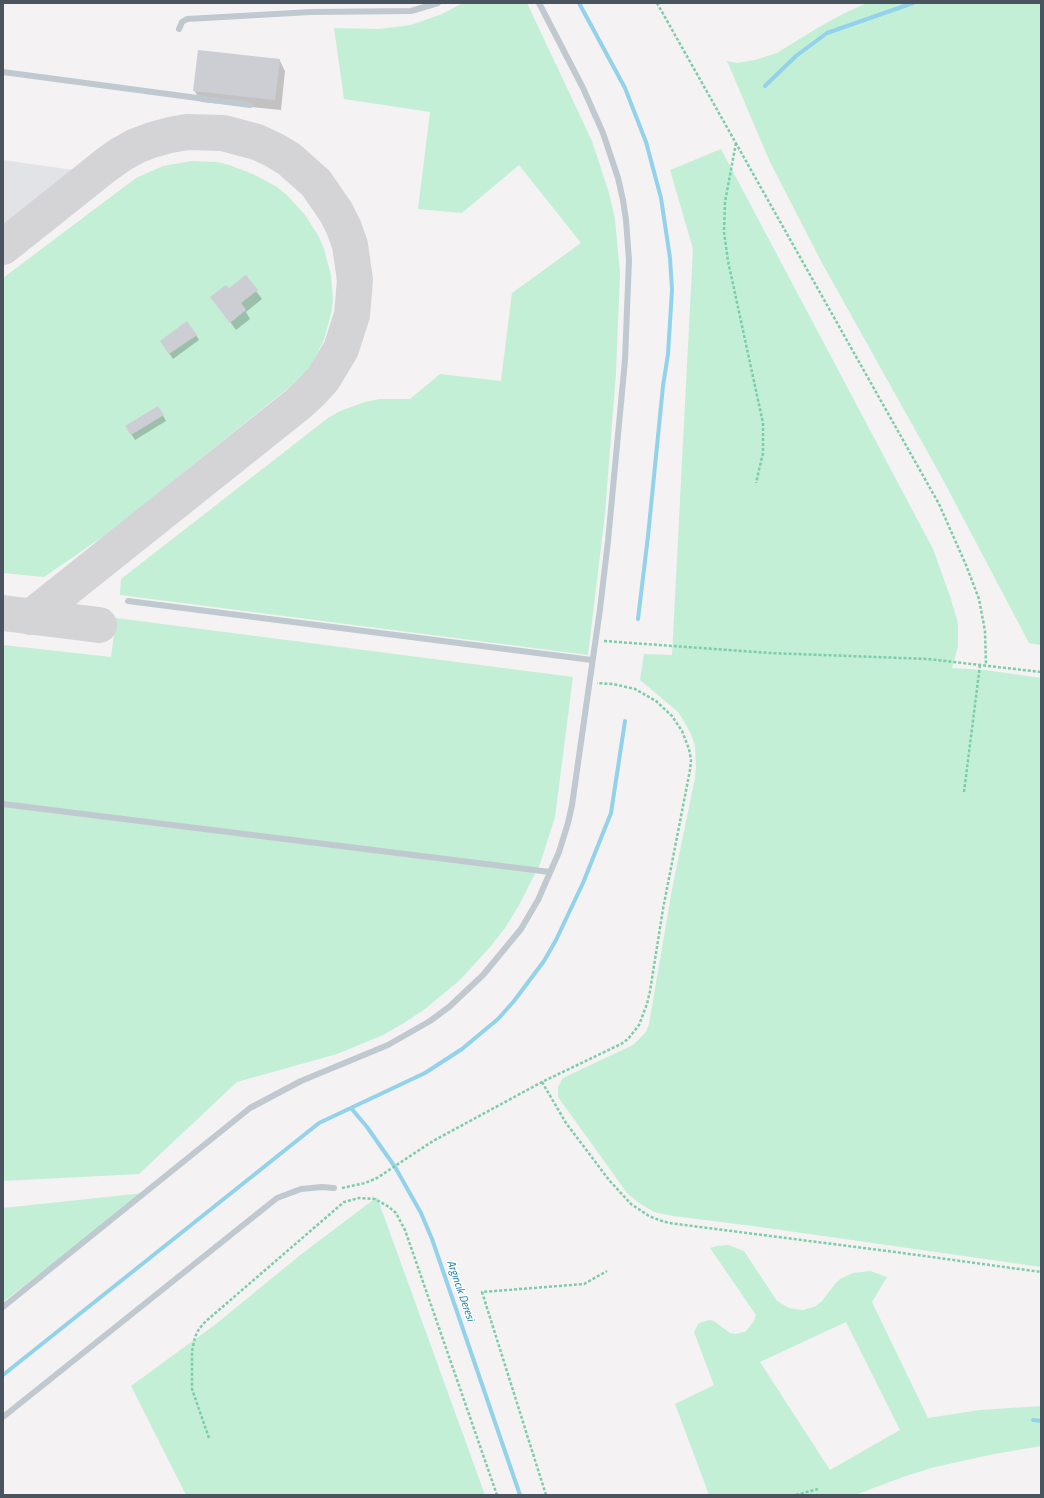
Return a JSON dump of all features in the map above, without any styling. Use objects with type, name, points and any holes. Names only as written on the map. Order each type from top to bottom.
[{"type":"lane","points":[[179,29],[182,22],[187,19],[311,12],[411,11],[438,3]]},
{"type":"lane","points":[[3,1307],[250,1108],[302,1081],[388,1045],[420,1027],[449,1007],[483,974],[512,941],[530,915],[563,841],[572,805],[608,541],[621,409],[628,310],[628,240],[624,207],[618,178],[604,133],[583,88],[539,3]]},
{"type":"lane","points":[[3,72],[250,105]]},
{"type":"lane","points":[[128,601],[592,660]]},
{"type":"lane","points":[[3,804],[550,872]]},
{"type":"lane","points":[[3,1417],[277,1198],[301,1189],[322,1187],[334,1188]]},
{"type":"path","points":[[658,3],[939,504],[969,571],[979,599],[985,631],[986,666]]},
{"type":"path","points":[[736,143],[725,202],[724,232],[728,261],[763,423],[763,453],[756,483]]},
{"type":"path","points":[[595,640],[770,653],[928,659],[1041,672]]},
{"type":"path","points":[[964,792],[980,665]]},
{"type":"path","points":[[334,1188],[354,1186],[377,1178],[433,1141],[542,1082],[621,1044],[639,1025],[650,991],[663,909],[690,770],[689,749],[678,723],[662,706],[650,697],[635,690],[613,684],[589,684]]},
{"type":"path","points":[[542,1082],[566,1123],[609,1180],[640,1211],[659,1220],[669,1223],[1041,1272]]},
{"type":"path","points":[[209,1438],[192,1389],[192,1351],[195,1337],[199,1329],[205,1322],[344,1202],[359,1198],[375,1199],[389,1207],[396,1214],[405,1230],[497,1495]]},
{"type":"path","points":[[546,1495],[482,1292],[584,1284],[607,1271]]},
{"type":"path","points":[[796,1495],[818,1489]]},
{"type":"shaded area","points":[[3,160],[115,176],[3,265]]},
{"type":"green space","points":[[463,3],[527,3],[592,141],[609,193],[615,219],[620,274],[616,373],[605,514],[588,655],[120,595],[121,579],[328,418],[340,411],[365,402],[379,399],[410,399],[440,374],[501,381],[512,293],[581,243],[519,165],[462,213],[418,209],[430,112],[344,99],[334,28],[379,29],[411,25],[442,14]]},
{"type":"green space","points":[[867,3],[1041,3],[1041,645],[1029,643],[941,476],[822,263],[770,162],[727,61],[737,63],[755,60],[777,53],[819,27]]},
{"type":"green space","points":[[721,149],[933,549],[958,623],[958,646],[952,668],[985,670],[1041,678],[1041,1267],[673,1216],[654,1212],[639,1203],[627,1193],[558,1097],[558,1087],[563,1078],[633,1045],[646,1032],[649,1024],[672,889],[695,778],[695,746],[685,723],[678,712],[640,680],[644,654],[672,655],[693,249],[670,170]]},
{"type":"green space","points":[[192,161],[217,162],[253,174],[277,187],[287,195],[305,215],[319,237],[331,275],[333,301],[324,340],[311,365],[303,376],[111,531],[44,577],[3,573],[3,278],[136,178],[163,166]]},
{"type":"green space","points":[[116,618],[573,677],[555,817],[540,864],[518,907],[505,928],[460,980],[425,1009],[404,1023],[383,1035],[337,1054],[237,1082],[139,1174],[3,1181],[3,645],[111,657]]},
{"type":"green space","points":[[144,1193],[3,1302],[3,1208]]},
{"type":"green space","points":[[377,1197],[485,1495],[186,1495],[131,1386],[216,1324],[299,1256]]},
{"type":"green space","points":[[728,1245],[744,1251],[777,1301],[789,1308],[803,1310],[816,1306],[840,1279],[853,1273],[870,1271],[887,1277],[872,1302],[928,1418],[980,1410],[1041,1406],[1041,1446],[989,1455],[931,1468],[855,1495],[709,1495],[675,1404],[714,1385],[694,1332],[698,1324],[710,1320],[714,1321],[730,1333],[736,1334],[746,1331],[754,1321],[756,1315],[710,1248]],"holes":[[[846,1322],[900,1430],[830,1470],[760,1362]]]},
{"type":"building","points":[[198,50],[280,59],[275,100],[193,91]]},
{"type":"building","points":[[246,275],[258,290],[241,303],[246,310],[230,323],[210,297],[226,285],[229,288]]},
{"type":"building","points":[[187,321],[197,335],[169,354],[160,341]]},
{"type":"building","points":[[158,406],[164,415],[131,435],[125,426]]},
{"type":"waterway","points":[[579,3],[625,88],[646,142],[661,198],[670,258],[672,290],[668,354],[663,386],[638,619]]},
{"type":"waterway","points":[[765,86],[796,56],[827,33],[913,3]]},
{"type":"waterway","points":[[3,1375],[319,1123],[425,1073],[462,1049],[498,1019],[514,1001],[544,961],[556,940],[583,883],[611,813],[625,721]]},
{"type":"waterway","name":"Argıncık Deresi","points":[[351,1108],[367,1127],[395,1167],[421,1213],[432,1239],[520,1495]]},
{"type":"waterway","points":[[1033,1420],[1041,1421]]},
{"type":"taxiway","points":[[3,247],[106,165],[136,146],[170,135],[187,132],[223,133],[257,142],[274,150],[289,159],[316,183],[336,212],[344,228],[350,245],[355,280],[352,315],[341,349],[323,379],[311,392],[298,404],[31,617]]},
{"type":"taxiway","points":[[3,613],[99,625]]}]
